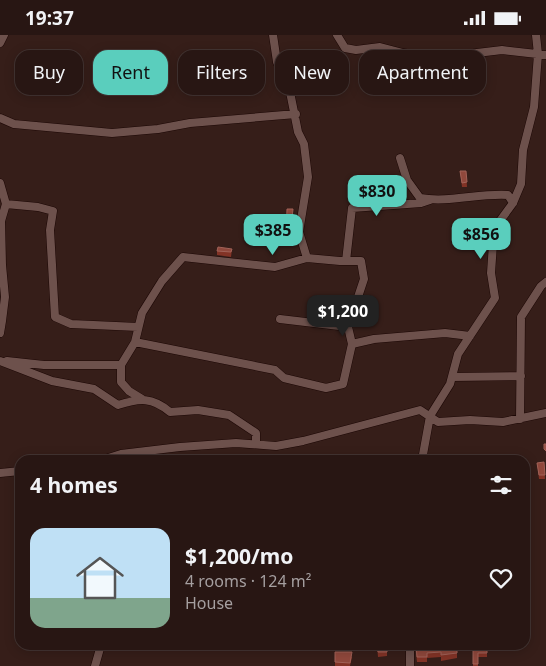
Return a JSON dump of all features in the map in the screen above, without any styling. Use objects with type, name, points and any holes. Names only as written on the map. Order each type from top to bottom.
[{"type":"street","points":[[0,43],[4,35]]},
{"type":"street","points":[[274,35],[278,62],[289,87],[296,114],[298,132],[304,144],[308,177],[298,233],[308,258]]},
{"type":"street","points":[[337,35],[345,47],[356,50],[380,47],[403,53],[428,56],[452,56],[502,51],[542,54]]},
{"type":"street","points":[[423,455],[430,417],[450,384],[458,354],[495,298],[491,273],[494,229],[513,203],[521,184],[524,150],[534,107],[542,54],[536,35]]},
{"type":"street","points":[[0,118],[14,124],[112,133],[158,129],[190,123],[296,114]]},
{"type":"street","points":[[400,158],[406,180],[420,198],[431,200]]},
{"type":"street","points":[[0,183],[6,204],[1,221],[5,297],[0,333]]},
{"type":"street","points":[[346,261],[352,207],[421,203],[431,200],[492,194],[508,195],[513,203]]},
{"type":"street","points":[[6,204],[38,207],[53,211],[50,230],[55,317],[71,324],[138,327]]},
{"type":"street","points":[[135,342],[275,370],[284,378],[326,388],[343,384],[352,344],[348,327],[364,279],[361,261],[308,258],[275,267],[183,257],[162,281],[142,313],[135,342],[121,365],[121,381],[129,391],[142,399],[161,405],[170,412],[198,409],[229,415],[256,433],[256,444]]},
{"type":"street","points":[[520,419],[521,317],[540,286],[546,282]]},
{"type":"street","points":[[280,319],[348,327]]},
{"type":"street","points":[[352,344],[374,339],[445,333],[470,336]]},
{"type":"street","points":[[0,360],[44,365],[121,365]]},
{"type":"street","points":[[0,360],[52,381],[94,389],[118,405],[142,399]]},
{"type":"street","points":[[452,377],[521,376]]},
{"type":"street","points":[[116,455],[180,447],[236,443],[276,446],[303,441],[420,410],[438,422],[470,420],[503,422],[546,413]]},
{"type":"street","points":[[0,473],[15,472]]},
{"type":"street","points":[[95,666],[100,650]]},
{"type":"street","points":[[410,650],[410,666]]},
{"type":"building","points":[[460,171],[466,171],[467,182],[462,183]]},
{"type":"building","points":[[287,209],[293,209],[290,236],[286,236]]},
{"type":"building","points":[[218,247],[232,249],[231,252],[217,251]]},
{"type":"building","points":[[544,462],[545,475],[539,475],[537,463]]},
{"type":"building","points":[[378,650],[387,650],[387,652],[378,652]]},
{"type":"building","points":[[416,650],[457,650],[457,653],[441,655],[441,652],[427,653],[427,657],[417,657]]},
{"type":"building","points":[[473,650],[487,650],[487,653],[478,653],[478,664],[473,664]]},
{"type":"building","points":[[335,652],[352,652],[350,663],[335,662]]}]
